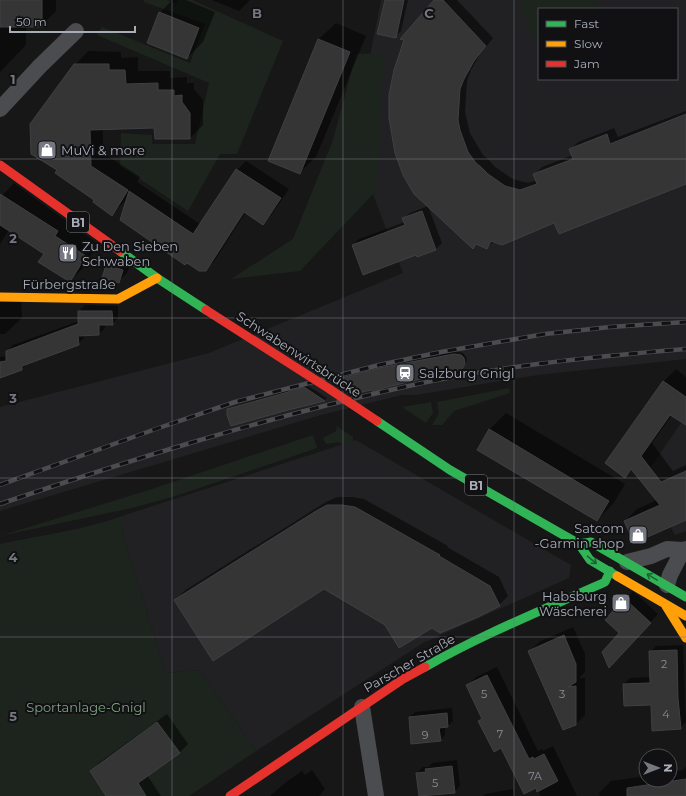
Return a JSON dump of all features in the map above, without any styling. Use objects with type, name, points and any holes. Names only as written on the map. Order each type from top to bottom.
[{"type":"main road","name":"B1","points":[[0,165],[157,278]]},
{"type":"main road","name":"Fürbergstraße","points":[[0,297],[118,299],[157,278]]},
{"type":"main road","name":"Schwabenwirtsbrücke","points":[[157,278],[328,388],[450,470],[579,544]]},
{"type":"main road","name":"B1","points":[[686,596],[592,542],[579,544],[590,560],[686,616]]},
{"type":"main road","name":"Parscher Straße","points":[[230,796],[403,679],[448,654],[605,582],[610,571]]},
{"type":"main road","points":[[665,605],[686,638]]},
{"type":"street","points":[[0,109],[40,66],[76,31]]},
{"type":"street","points":[[627,562],[651,556],[667,549],[684,549],[670,574],[667,585]]},
{"type":"street","points":[[362,706],[376,796]]},
{"type":"shaded area","points":[[381,0],[686,0],[686,359],[538,375],[416,395],[402,395],[321,415],[0,511],[0,407],[209,353],[403,273],[366,176],[370,56]]},
{"type":"shaded area","points":[[686,416],[686,531],[675,535],[659,504],[641,481]]},
{"type":"shaded area","points":[[356,440],[571,565],[569,578],[423,643],[256,751],[200,670],[166,673],[122,533],[125,515]]},
{"type":"green space","points":[[144,0],[167,0],[176,4],[178,0],[192,0],[283,41],[237,154],[220,154],[188,211],[120,166],[121,133],[152,135],[152,144],[195,144],[209,83],[97,35],[102,27],[190,63],[205,24],[144,2]]},
{"type":"green space","points":[[520,0],[597,0],[593,8],[538,8],[538,37],[532,40]]},
{"type":"green space","points":[[384,53],[377,190],[300,271],[231,279],[293,239],[333,140],[356,54]]},
{"type":"green space","points":[[509,388],[510,393],[454,411],[442,425],[432,425],[439,414],[437,402]]},
{"type":"green space","points":[[431,402],[433,413],[426,423],[402,407]]},
{"type":"green space","points":[[337,426],[353,437],[353,441],[350,445],[344,446],[339,442],[326,444],[323,438],[336,431]]},
{"type":"green space","points":[[313,435],[317,448],[176,496],[132,508],[0,536],[152,489]]},
{"type":"green space","name":"Sportanlage-Gnigl","points":[[125,515],[122,533],[166,673],[200,670],[256,751],[189,796],[0,796],[0,544],[94,525]]},
{"type":"building","points":[[0,0],[42,0],[42,27],[0,27]]},
{"type":"building","points":[[385,0],[404,0],[396,38],[377,34]]},
{"type":"building","points":[[434,0],[443,0],[486,46],[474,61],[460,89],[458,120],[468,152],[476,163],[488,174],[505,186],[520,190],[537,184],[533,174],[573,159],[569,149],[607,134],[610,144],[686,114],[686,184],[559,234],[554,223],[502,245],[491,241],[487,249],[476,244],[473,249],[414,194],[403,175],[395,153],[389,118],[389,95],[394,70],[404,40],[400,39]]},
{"type":"building","points":[[159,12],[199,28],[187,59],[147,43]]},
{"type":"building","points":[[318,39],[350,52],[300,174],[268,161]]},
{"type":"building","points":[[74,64],[109,64],[109,70],[125,70],[126,84],[158,83],[158,90],[174,90],[174,96],[182,95],[182,102],[190,113],[190,139],[155,139],[154,128],[90,130],[91,166],[128,190],[112,216],[93,202],[94,200],[55,173],[57,170],[31,154],[30,124]]},
{"type":"building","points":[[236,169],[281,198],[263,225],[244,212],[206,271],[199,271],[187,263],[185,265],[120,220],[129,191],[193,234]]},
{"type":"building","points":[[0,194],[58,231],[55,236],[86,256],[70,282],[38,262],[44,254],[0,225]]},
{"type":"building","points":[[422,211],[436,250],[417,257],[416,255],[363,275],[352,245],[405,225],[402,218]]},
{"type":"building","points":[[106,265],[123,270],[119,283],[102,278]]},
{"type":"building","points":[[78,311],[112,311],[113,325],[99,325],[99,335],[78,336],[79,345],[22,366],[22,370],[0,378],[0,362],[6,361],[6,351],[78,324]]},
{"type":"building","points":[[454,354],[461,355],[464,358],[465,364],[462,369],[383,388],[374,393],[371,390],[358,393],[337,379],[379,368]]},
{"type":"building","points":[[663,381],[686,397],[686,425],[670,415],[641,456],[661,482],[686,471],[686,520],[634,543],[624,521],[660,505],[631,469],[625,478],[605,463]]},
{"type":"building","points":[[304,387],[325,401],[231,426],[227,415],[227,409],[288,392],[294,388]]},
{"type":"building","points":[[489,429],[609,501],[597,521],[477,450]]},
{"type":"building","points":[[327,505],[355,507],[440,555],[439,556],[490,586],[500,606],[440,633],[432,628],[399,648],[385,625],[324,589],[213,661],[174,600]]},
{"type":"building","points":[[624,598],[651,623],[609,668],[602,652],[619,633],[605,620]]},
{"type":"building","points":[[564,635],[576,664],[576,682],[568,687],[576,686],[576,725],[563,730],[528,651]]},
{"type":"building","points":[[677,650],[678,698],[681,729],[652,731],[651,705],[624,706],[623,684],[650,683],[649,651]]},
{"type":"building","points":[[487,675],[529,759],[533,757],[534,759],[544,754],[558,781],[537,792],[536,788],[524,794],[501,748],[494,752],[478,721],[482,719],[466,685]]},
{"type":"building","points":[[447,713],[448,727],[439,728],[441,741],[411,744],[409,717]]},
{"type":"building","points":[[157,722],[180,753],[138,783],[146,796],[106,796],[90,771]]},
{"type":"building","points":[[452,766],[455,793],[419,796],[416,773],[426,772],[425,769]]},
{"type":"building","points":[[686,779],[686,796],[627,796],[627,788],[638,786],[638,788],[678,788],[678,780]]},
{"type":"railway","points":[[0,485],[235,402],[379,365],[441,352],[545,334],[610,327],[686,322]]},
{"type":"railway","points":[[0,504],[196,441],[295,413],[395,389],[431,381],[503,369],[686,349]]},
{"type":"traffic: fast","points":[[120,251],[157,278],[206,310]]},
{"type":"traffic: fast","points":[[377,421],[450,470],[579,544],[590,560],[617,576]]},
{"type":"traffic: fast","points":[[579,544],[591,542],[686,597]]},
{"type":"traffic: fast","points":[[425,667],[492,633],[605,582],[610,571]]},
{"type":"traffic: slow","points":[[0,297],[118,299],[157,278]]},
{"type":"traffic: slow","points":[[617,576],[686,616]]},
{"type":"traffic: slow","points":[[666,606],[686,638]]},
{"type":"traffic: jam","points":[[0,165],[120,251]]},
{"type":"traffic: jam","points":[[206,310],[377,421]]},
{"type":"traffic: jam","points":[[230,796],[403,679],[425,667]]},
{"type":"place","name":"MuVi & more","points":[[47,150]]},
{"type":"place","name":"Zu Den Sieben Schwaben","points":[[68,253]]},
{"type":"place","name":"Salzburg Gnigl","points":[[405,373]]},
{"type":"place","name":"Satcom -Garmin shop","points":[[638,535]]},
{"type":"place","name":"Habsburg Wäscherei","points":[[621,603]]}]
